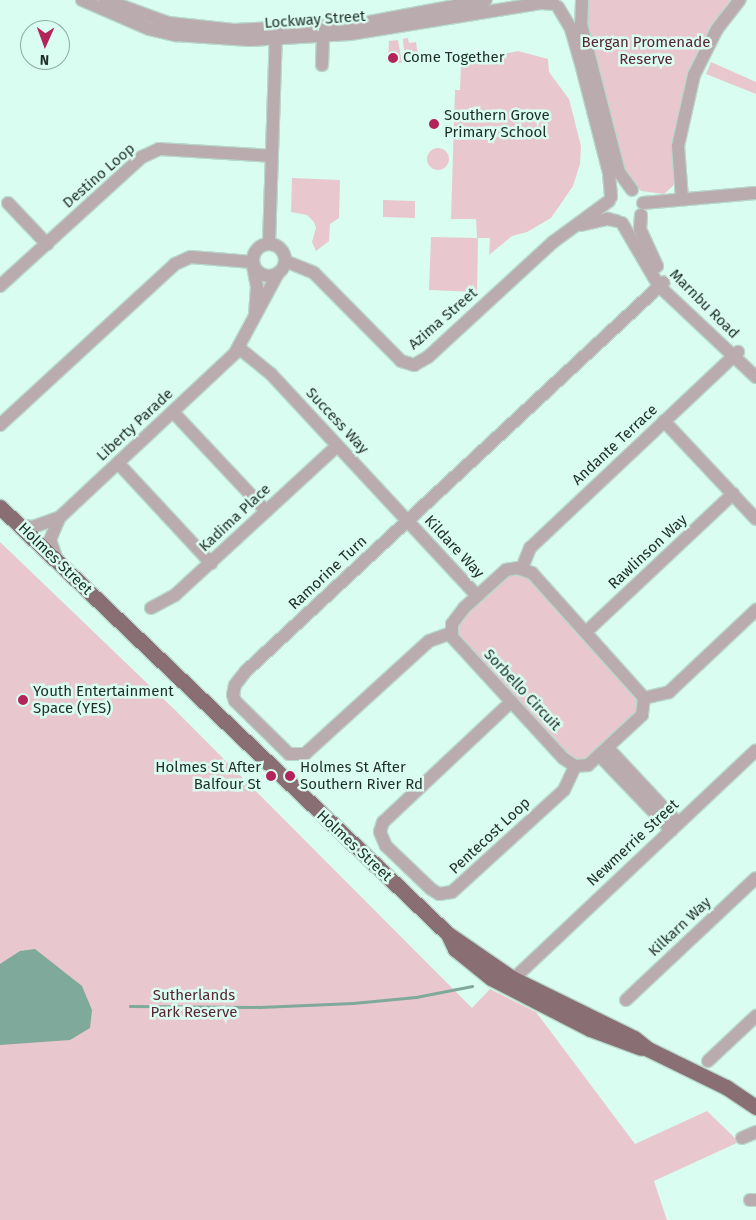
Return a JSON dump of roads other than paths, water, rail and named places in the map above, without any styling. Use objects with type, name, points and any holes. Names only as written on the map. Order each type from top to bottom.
[{"type":"main road","name":"Holmes Street","points":[[0,507],[448,934],[516,986],[634,1038],[648,1050],[726,1087],[756,1107]]},
{"type":"main road","name":"Holmes Street","points":[[0,516],[59,573],[108,612]]},
{"type":"street","name":"Lockway Street","points":[[82,0],[149,29],[176,36],[207,40],[323,33],[456,8],[486,0]]},
{"type":"street","name":"Lockway Street","points":[[105,0],[156,19],[184,26],[276,35]]},
{"type":"street","points":[[682,199],[678,146],[694,75],[717,29],[740,0]]},
{"type":"street","name":"Lockway Street","points":[[456,8],[541,3],[554,4],[571,9],[582,1]]},
{"type":"street","points":[[582,1],[581,24],[619,172],[632,190],[642,209]]},
{"type":"street","points":[[554,4],[571,29],[609,173],[610,212],[620,222]]},
{"type":"street","points":[[322,65],[323,33]]},
{"type":"street","points":[[269,243],[276,35]]},
{"type":"street","name":"Destino Loop","points":[[0,286],[142,157],[159,149],[272,156]]},
{"type":"street","points":[[575,226],[623,189],[632,190]]},
{"type":"street","points":[[575,226],[608,219],[620,222],[633,222],[642,209],[682,199],[756,192]]},
{"type":"street","points":[[8,203],[47,244]]},
{"type":"street","name":"Marnbu Road","points":[[642,209],[640,229],[662,284]]},
{"type":"street","name":"Marnbu Road","points":[[620,222],[662,284],[736,354],[756,377]]},
{"type":"street","name":"Azima Street","points":[[285,261],[323,281],[400,361],[414,365],[428,357],[552,242],[575,226]]},
{"type":"street","points":[[0,425],[176,264],[191,257],[253,264],[266,276],[278,273],[285,261],[283,251],[269,243]]},
{"type":"street","points":[[253,264],[256,249],[269,243]]},
{"type":"street","name":"Liberty Parade","points":[[253,264],[257,287],[255,316]]},
{"type":"street","name":"Liberty Parade","points":[[57,560],[50,540],[60,517],[239,348],[278,273]]},
{"type":"street","name":"Ramorine Turn","points":[[451,634],[429,641],[305,754],[290,754],[235,701],[235,685],[245,672],[662,284]]},
{"type":"street","name":"Success Way","points":[[239,348],[258,361],[407,521]]},
{"type":"street","name":"Marnbu Road","points":[[736,354],[756,368]]},
{"type":"street","name":"Andante Terrace","points":[[522,568],[530,548],[736,354]]},
{"type":"street","points":[[173,412],[266,511]]},
{"type":"street","points":[[664,421],[756,519]]},
{"type":"street","name":"Kadima Place","points":[[151,608],[175,595],[337,446]]},
{"type":"street","points":[[118,463],[211,563]]},
{"type":"street","name":"Rawlinson Way","points":[[586,632],[733,494]]},
{"type":"street","points":[[20,526],[33,527],[60,517]]},
{"type":"street","name":"Kildare Way","points":[[407,521],[477,596]]},
{"type":"street","points":[[451,634],[454,618],[506,570],[522,568],[532,573],[644,698],[642,715],[588,765],[575,766]]},
{"type":"street","points":[[644,698],[669,692],[756,610]]},
{"type":"street","name":"Sorbello Circuit","points":[[451,634],[563,758],[575,766]]},
{"type":"street","name":"Pentecost Loop","points":[[511,702],[383,822],[380,837],[386,846],[431,889],[439,894],[452,892],[564,790],[575,766]]},
{"type":"street","name":"Newmerrie Street","points":[[516,986],[534,960],[756,750]]},
{"type":"street","points":[[604,752],[674,826]]},
{"type":"street","name":"Kilkarn Way","points":[[626,1000],[756,878]]},
{"type":"street","points":[[708,1061],[756,1016]]},
{"type":"street","points":[[756,1132],[742,1138],[756,1140]]},
{"type":"waterway","points":[[130,1006],[260,1007],[353,1003],[416,997],[472,986]]},
{"type":"place","name":"Come Together","points":[[393,58]]},
{"type":"place","name":"Southern Grove Primary School","points":[[434,124]]},
{"type":"place","name":"Youth Entertainment Space (YES)","points":[[23,700]]},
{"type":"place","name":"Holmes St After Balfour St","points":[[271,776]]},
{"type":"place","name":"Holmes St After Southern River Rd","points":[[290,776]]},
{"type":"park label","name":"Bergan Promenade Reserve","points":[[646,50]]},
{"type":"park label","name":"Sutherlands Park Reserve","points":[[194,1004]]}]
